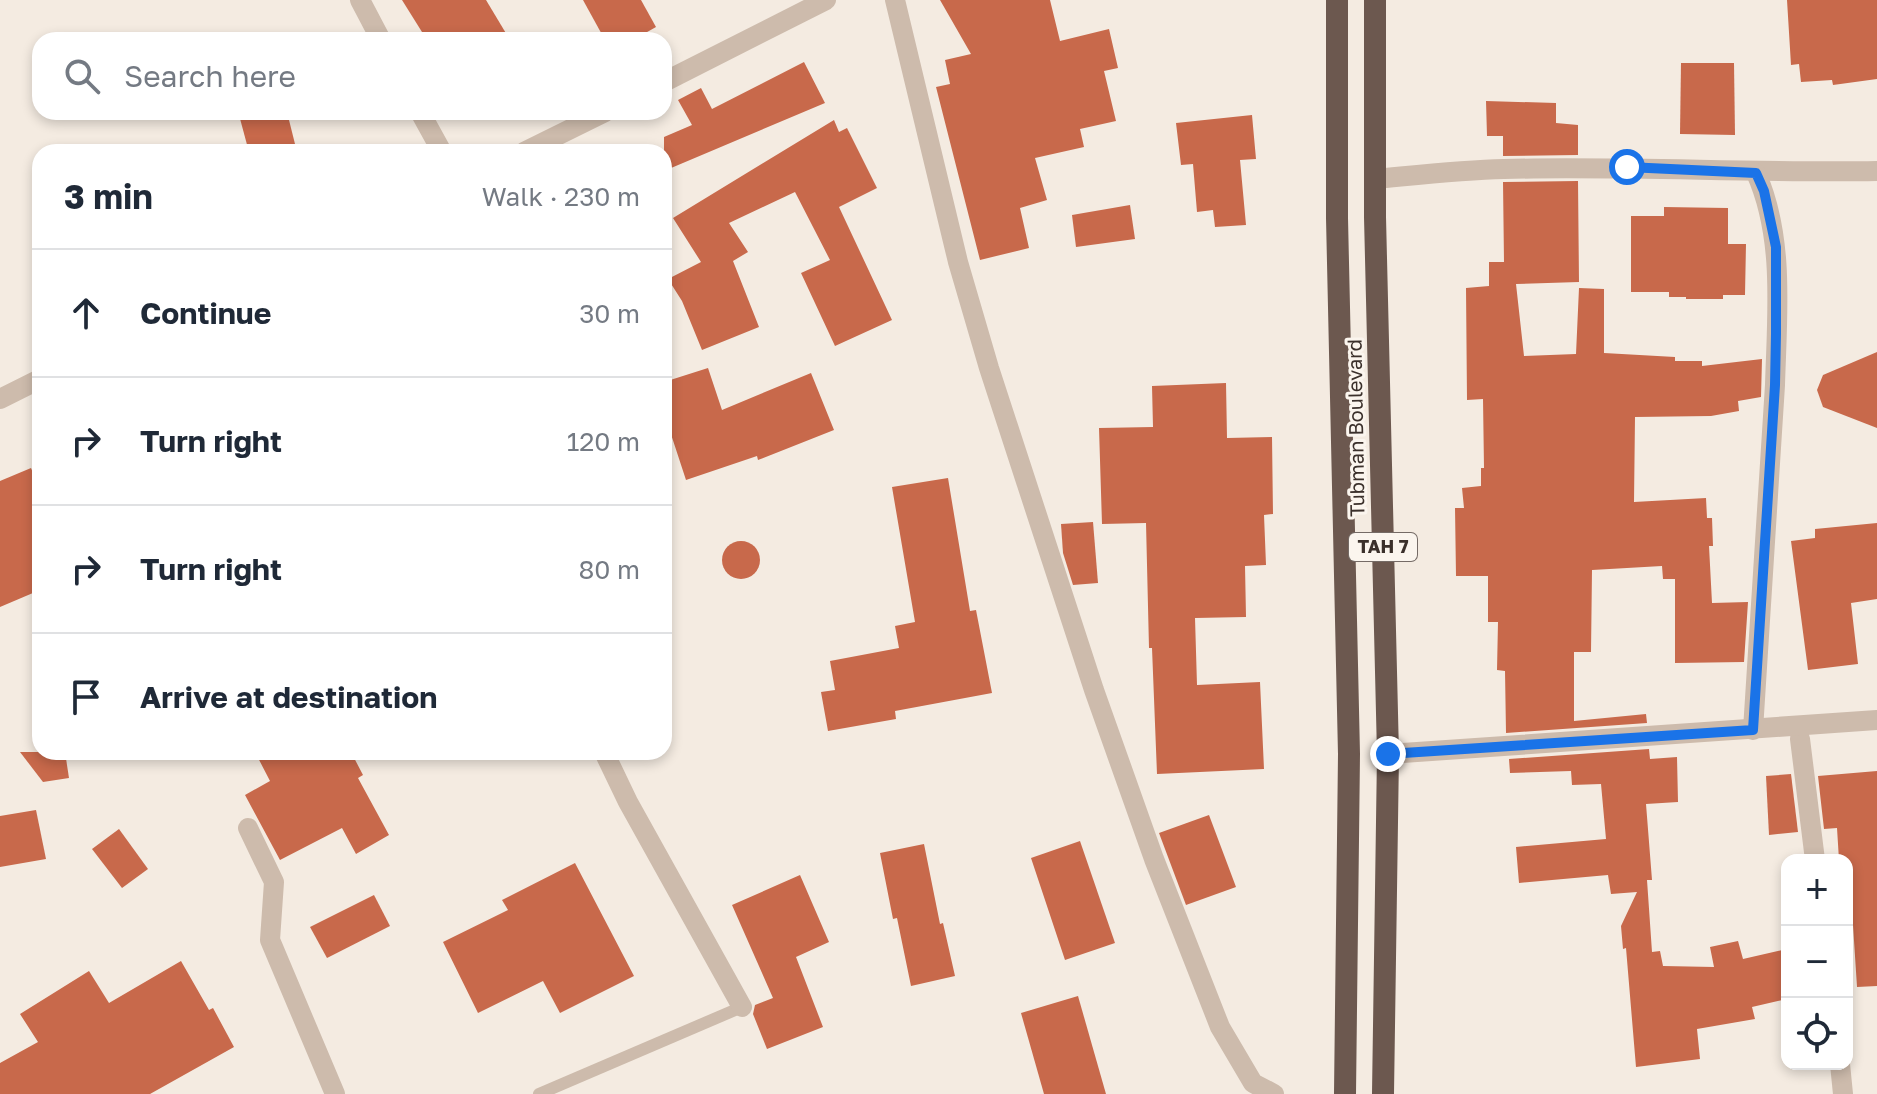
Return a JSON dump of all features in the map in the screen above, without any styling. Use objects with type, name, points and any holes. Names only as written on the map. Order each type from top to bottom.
[{"type":"highway","name":"Tubman Boulevard","points":[[1337,0],[1337,218],[1349,754],[1345,1094]]},
{"type":"highway","name":"Tubman Boulevard","points":[[1375,0],[1375,179],[1388,754],[1383,1094]]},
{"type":"street","points":[[360,0],[377,32]]},
{"type":"street","points":[[672,78],[826,0]]},
{"type":"street","points":[[895,0],[958,262],[989,368],[1094,690],[1154,859],[1220,1027],[1253,1083],[1274,1094]]},
{"type":"street","points":[[424,120],[438,144]]},
{"type":"street","points":[[540,144],[589,120]]},
{"type":"street","points":[[1375,179],[1500,169],[1627,167],[1756,173],[1877,171]]},
{"type":"street","points":[[1753,730],[1776,334],[1776,247],[1764,191],[1756,173]]},
{"type":"street","points":[[0,399],[32,383]]},
{"type":"street","points":[[1388,754],[1877,720]]},
{"type":"street","points":[[1800,739],[1814,854]]},
{"type":"street","points":[[608,760],[742,1007]]},
{"type":"street","points":[[248,828],[274,882],[270,940],[335,1094]]},
{"type":"street","points":[[1841,1070],[1843,1094]]},
{"type":"lane","points":[[539,1094],[742,1007]]},
{"type":"building","points":[[402,0],[486,0],[505,32],[422,32]]},
{"type":"building","points":[[583,0],[641,0],[656,27],[647,32],[601,32]]},
{"type":"building","points":[[940,0],[1050,0],[1060,41],[1109,29],[1118,68],[1104,71],[1116,121],[1080,129],[1084,147],[1035,158],[1047,200],[1020,208],[1029,248],[980,260],[936,87],[950,84],[945,60],[971,54]]},
{"type":"building","points":[[1787,0],[1877,0],[1877,79],[1833,85],[1832,80],[1801,82],[1799,64],[1791,65]]},
{"type":"building","points":[[804,62],[825,103],[672,168],[672,144],[664,144],[664,137],[692,125],[678,100],[701,88],[712,109]]},
{"type":"building","points":[[1681,63],[1734,63],[1735,135],[1680,134]]},
{"type":"building","points":[[1486,101],[1556,103],[1556,123],[1578,125],[1578,155],[1503,156],[1503,136],[1487,136]]},
{"type":"building","points":[[1252,115],[1256,159],[1240,160],[1246,225],[1215,227],[1213,210],[1197,212],[1193,164],[1181,165],[1176,123]]},
{"type":"building","points":[[240,120],[289,120],[295,144],[247,144]]},
{"type":"building","points":[[834,120],[839,132],[847,128],[877,188],[839,207],[892,320],[835,346],[801,273],[830,260],[795,192],[729,223],[748,252],[733,261],[759,327],[702,350],[682,301],[672,285],[672,277],[701,262],[673,218]]},
{"type":"building","points":[[1578,181],[1579,282],[1516,284],[1524,356],[1576,354],[1579,288],[1604,289],[1604,353],[1675,357],[1675,361],[1702,361],[1702,366],[1762,359],[1761,397],[1738,401],[1739,411],[1711,416],[1635,417],[1634,502],[1706,498],[1707,518],[1712,518],[1713,546],[1709,546],[1712,603],[1748,602],[1744,662],[1675,663],[1675,579],[1663,579],[1662,566],[1592,570],[1591,652],[1574,652],[1574,721],[1646,714],[1647,723],[1506,733],[1505,671],[1497,670],[1498,622],[1488,622],[1488,576],[1456,576],[1455,508],[1464,508],[1462,488],[1481,486],[1481,468],[1484,468],[1483,399],[1467,400],[1466,288],[1489,286],[1489,262],[1504,262],[1503,182]]},
{"type":"building","points":[[1130,205],[1135,239],[1076,247],[1072,215]]},
{"type":"building","points":[[1664,207],[1728,208],[1728,244],[1746,244],[1745,295],[1723,295],[1723,299],[1686,299],[1669,297],[1669,292],[1631,292],[1631,216],[1664,216]]},
{"type":"building","points":[[1877,352],[1877,428],[1823,407],[1817,390],[1823,375]]},
{"type":"building","points":[[708,368],[722,410],[811,373],[834,430],[758,460],[757,456],[686,480],[672,437],[672,379]]},
{"type":"building","points":[[1226,383],[1227,438],[1272,437],[1273,514],[1264,515],[1266,565],[1245,566],[1246,617],[1195,618],[1197,685],[1260,682],[1264,769],[1157,774],[1152,648],[1149,648],[1146,523],[1102,524],[1099,428],[1153,427],[1152,386]]},
{"type":"building","points":[[31,468],[32,470],[32,593],[0,607],[0,481]]},
{"type":"building","points":[[948,478],[970,611],[976,610],[992,693],[895,711],[896,719],[828,731],[821,692],[835,690],[830,661],[899,648],[895,626],[915,622],[892,487]]},
{"type":"building","points":[[1093,522],[1098,583],[1073,585],[1063,553],[1061,524]]},
{"type":"building","points":[[1877,523],[1877,599],[1851,603],[1858,664],[1808,670],[1791,541],[1815,538],[1815,529]]},
{"type":"building","points":[[741,541],[754,547],[760,560],[754,573],[741,579],[728,573],[722,560],[728,547]]},
{"type":"building","points":[[1649,749],[1650,759],[1677,757],[1678,802],[1646,804],[1652,880],[1647,880],[1652,952],[1660,951],[1663,966],[1714,967],[1710,947],[1738,941],[1743,959],[1781,950],[1781,1000],[1752,1007],[1755,1019],[1697,1029],[1700,1059],[1636,1067],[1626,948],[1623,949],[1621,926],[1637,892],[1611,894],[1608,875],[1519,883],[1516,847],[1606,839],[1601,784],[1572,785],[1571,771],[1510,773],[1509,759]]},
{"type":"building","points":[[20,752],[32,752],[32,760],[66,760],[69,778],[43,782]]},
{"type":"building","points":[[259,760],[355,760],[363,775],[358,778],[389,835],[356,854],[342,828],[280,860],[245,795],[270,781]]},
{"type":"building","points":[[1877,771],[1877,986],[1857,987],[1853,854],[1839,854],[1837,828],[1824,829],[1818,776]]},
{"type":"building","points":[[1791,774],[1798,832],[1769,835],[1766,776]]},
{"type":"building","points":[[36,810],[46,859],[0,867],[0,816]]},
{"type":"building","points":[[1209,815],[1236,887],[1186,905],[1159,833]]},
{"type":"building","points":[[119,829],[148,869],[122,888],[92,849]]},
{"type":"building","points":[[1080,841],[1115,943],[1065,960],[1031,858]]},
{"type":"building","points":[[924,844],[940,924],[943,923],[955,976],[911,986],[880,853]]},
{"type":"building","points":[[575,863],[634,976],[560,1013],[543,981],[478,1013],[443,942],[508,910],[502,900]]},
{"type":"building","points":[[800,875],[829,942],[796,957],[823,1027],[767,1049],[753,1014],[755,1005],[773,998],[732,905]]},
{"type":"building","points":[[374,895],[390,926],[327,958],[310,927]]},
{"type":"building","points":[[181,961],[209,1010],[213,1008],[234,1047],[150,1094],[0,1094],[0,1063],[38,1042],[20,1014],[89,971],[109,1003]]},
{"type":"building","points":[[1078,996],[1106,1094],[1044,1094],[1021,1013]]},
{"type":"route","points":[[1388,754],[1753,730],[1775,385],[1776,247],[1770,215],[1756,173],[1627,167]]}]
